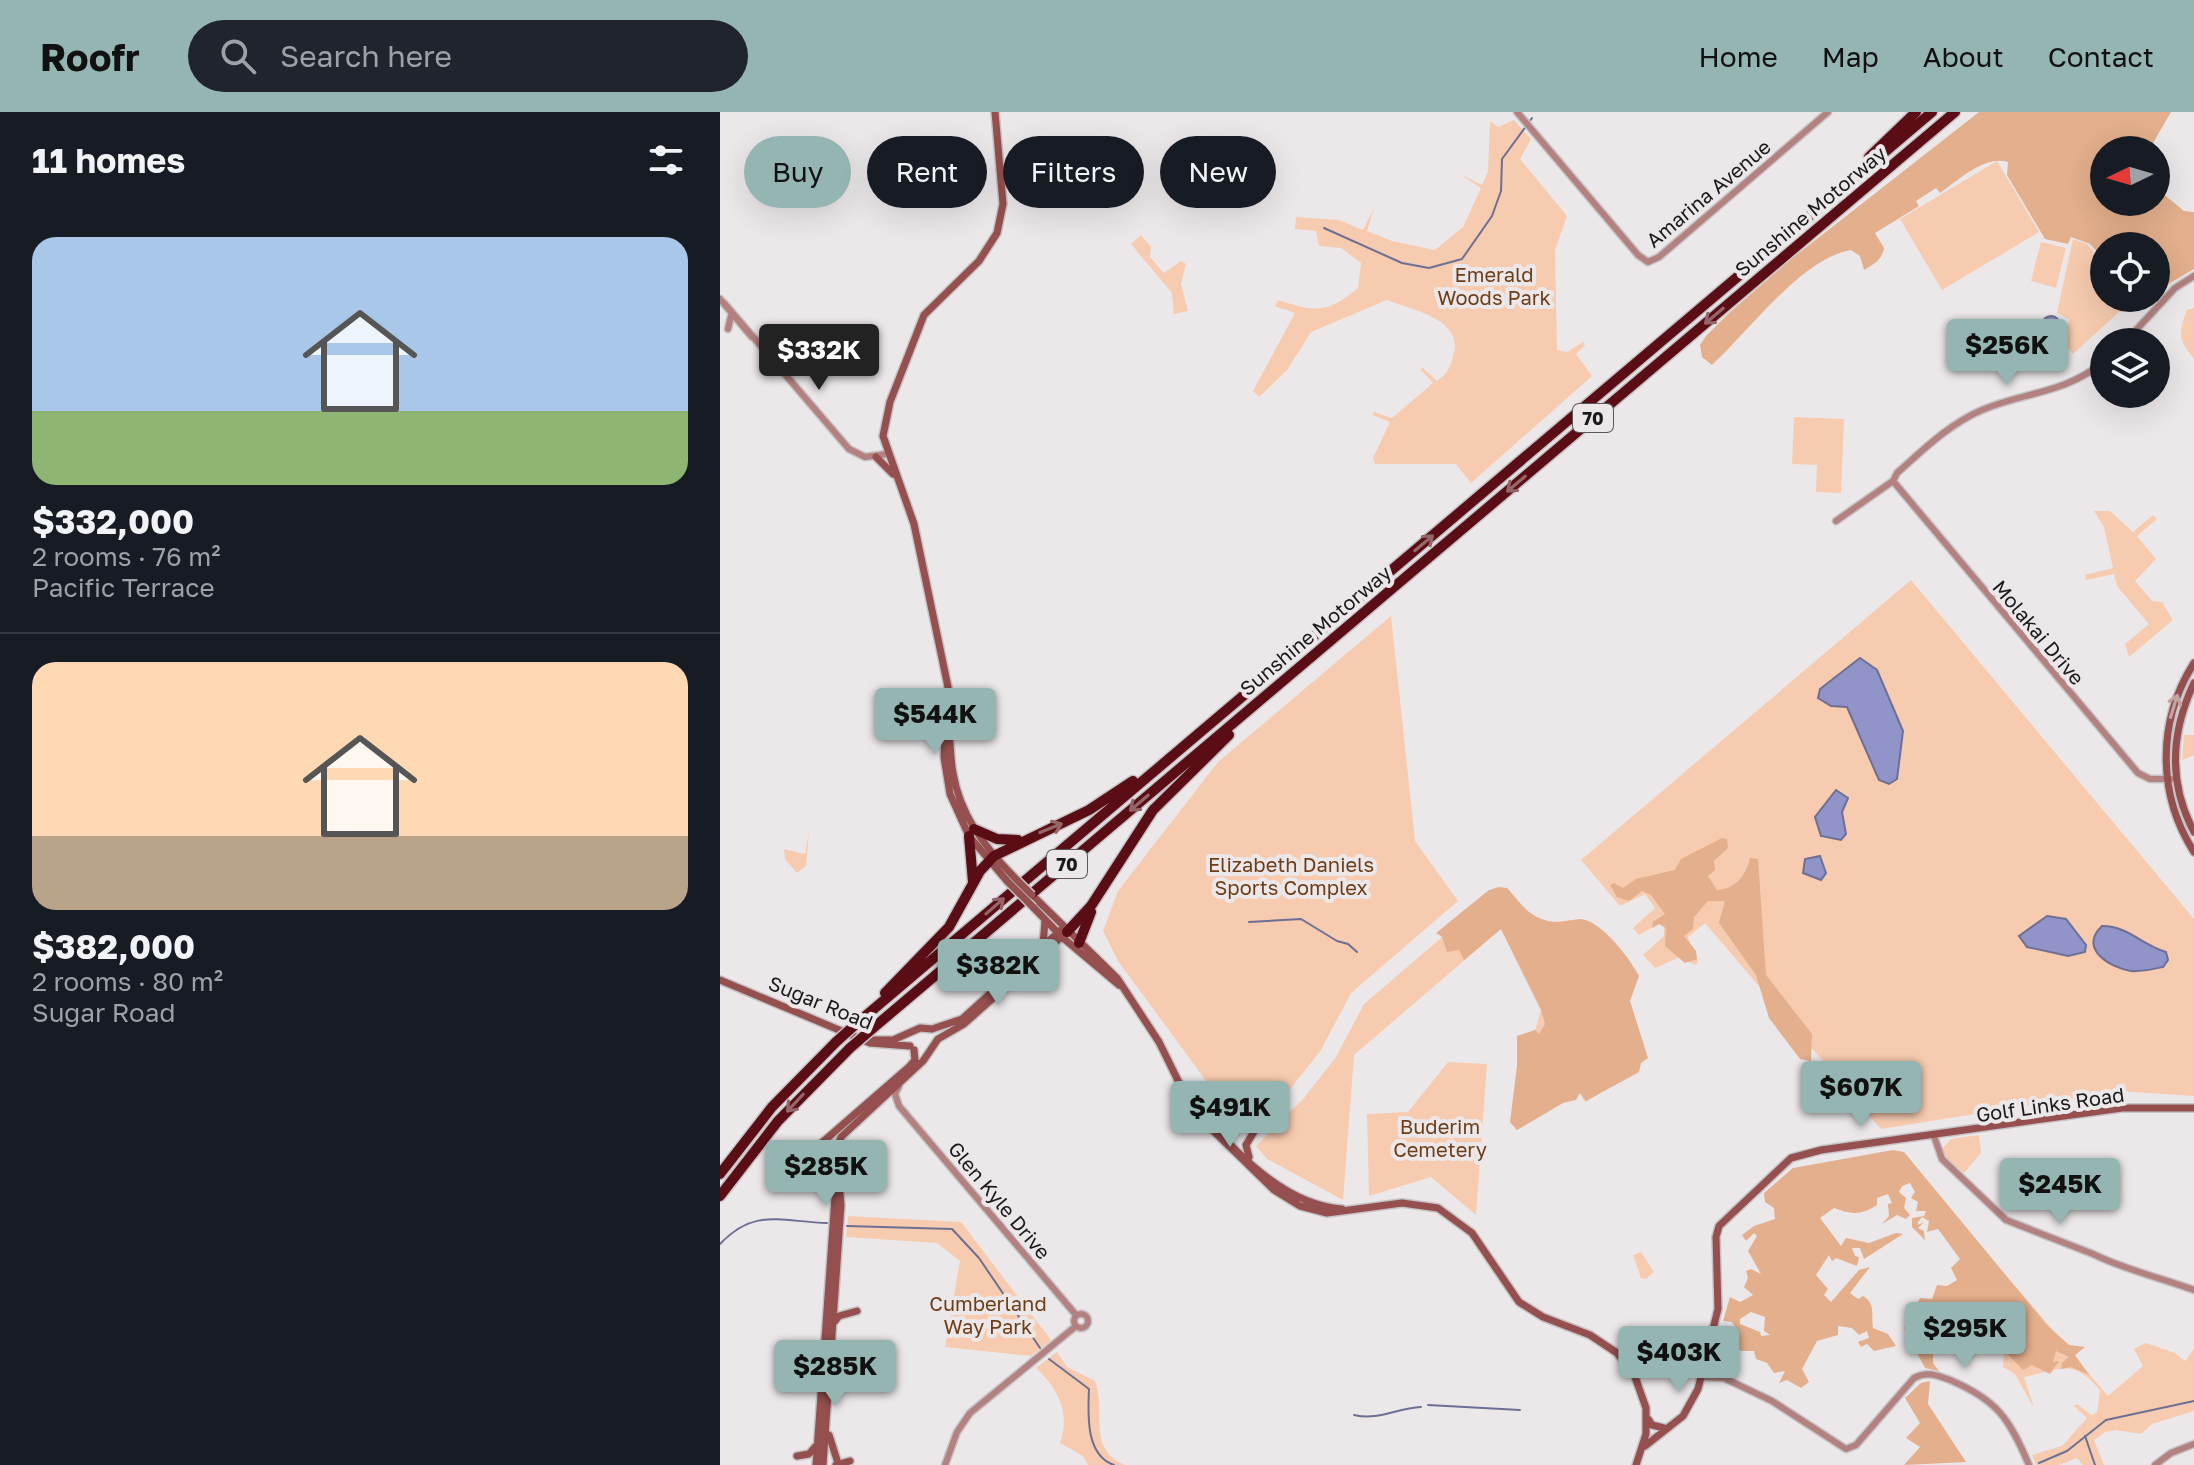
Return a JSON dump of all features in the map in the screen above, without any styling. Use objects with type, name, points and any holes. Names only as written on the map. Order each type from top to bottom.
[{"type":"highway","name":"70","points":[[1846,185],[1848,178],[1916,112]]},
{"type":"highway","name":"Sunshine Motorway","points":[[720,1174],[772,1107],[836,1042],[855,1030],[872,1011],[1932,112]]},
{"type":"highway","name":"Sunshine Motorway","points":[[720,1196],[778,1121],[850,1048],[872,1035],[1263,698],[1955,112]]},
{"type":"highway","name":"70","points":[[1923,139],[1966,112]]},
{"type":"highway","points":[[1077,946],[1091,906],[1153,810],[1258,707],[1263,698]]},
{"type":"highway","points":[[872,1011],[876,1001],[949,927],[991,858],[1099,804],[1203,724],[1214,720]]},
{"type":"highway","points":[[973,884],[971,833],[1020,841]]},
{"type":"highway","points":[[1062,933],[1091,906]]},
{"type":"main road","points":[[995,112],[1003,194],[1000,224],[987,252],[934,303],[917,328],[886,414],[883,436],[894,476],[914,524],[948,687],[947,726],[943,741],[945,774],[971,833],[1062,933]]},
{"type":"main road","points":[[876,457],[894,476]]},
{"type":"main road","points":[[2194,663],[2179,688],[2168,725],[2171,779],[2180,827],[2194,852]]},
{"type":"main road","points":[[2194,683],[2178,729],[2171,779],[2194,832]]},
{"type":"main road","points":[[1036,905],[1045,920],[1117,978],[1147,1022],[1186,1098],[1204,1125],[1278,1194],[1315,1211],[1402,1203],[1438,1208],[1472,1233],[1519,1302],[1543,1317],[1606,1344],[1630,1369],[1641,1389],[1647,1417],[1652,1425],[1665,1429]]},
{"type":"main road","points":[[1045,920],[1046,947]]},
{"type":"main road","points":[[823,1465],[833,1324],[835,1198],[834,1187],[824,1173],[810,1164],[813,1151],[915,1060],[911,1033],[920,1028],[932,1029],[962,1019],[1062,933]]},
{"type":"main road","points":[[817,1444],[809,1454],[797,1456],[814,1465],[817,1444],[832,1307],[841,1205],[836,1151],[845,1131],[902,1081],[938,1039],[964,1024],[1046,947],[1077,946]]},
{"type":"main road","name":"Sugar Road","points":[[720,980],[855,1030]]},
{"type":"main road","points":[[932,1029],[938,1039]]},
{"type":"main road","points":[[855,1030],[870,1043],[930,1050]]},
{"type":"main road","name":"Sugar Road","points":[[872,1035],[893,1040],[911,1033]]},
{"type":"main road","points":[[1186,1098],[1255,1165],[1298,1198],[1326,1207],[1352,1210]]},
{"type":"main road","name":"Golf Links Road","points":[[1642,1451],[1691,1404],[1702,1372],[1719,1296],[1716,1237],[1726,1215],[1798,1155],[2128,1108],[2194,1108]]},
{"type":"main road","points":[[1255,1130],[1246,1147],[1255,1165]]},
{"type":"main road","points":[[822,1145],[836,1151]]},
{"type":"main road","points":[[824,1173],[837,1162]]},
{"type":"main road","points":[[833,1324],[839,1316],[857,1311]]},
{"type":"main road","points":[[1630,1369],[1641,1399],[1644,1432],[1634,1465]]},
{"type":"main road","points":[[827,1409],[829,1445],[836,1462],[850,1461]]},
{"type":"main road","points":[[1634,1465],[1642,1451],[1647,1417]]},
{"type":"main road","points":[[1644,1432],[1665,1429]]},
{"type":"street","name":"Amarina Avenue","points":[[1517,112],[1644,261],[1659,257],[1828,112]]},
{"type":"street","points":[[2138,328],[2175,288],[2194,276]]},
{"type":"street","points":[[722,301],[731,316],[849,449],[859,455],[876,457],[887,454]]},
{"type":"street","points":[[722,301],[749,335]]},
{"type":"street","points":[[731,316],[732,331],[749,335]]},
{"type":"street","points":[[1836,521],[1893,481],[1897,473],[1936,439],[1969,417],[2002,403],[2058,389],[2090,370]]},
{"type":"street","name":"Molakai Drive","points":[[1893,481],[2138,773],[2150,779],[2171,779]]},
{"type":"street","name":"Sugar Road","points":[[855,1030],[872,1035]]},
{"type":"street","points":[[899,1106],[895,1094],[902,1081]]},
{"type":"street","points":[[879,1101],[891,1101],[899,1106]]},
{"type":"street","name":"Glen Kyle Drive","points":[[899,1106],[1076,1315]]},
{"type":"street","points":[[1934,1136],[1942,1159],[2006,1220],[2093,1254],[2105,1262],[2130,1266],[2194,1290]]},
{"type":"street","points":[[1076,1315],[1085,1315],[1089,1321],[1084,1328],[1076,1326],[1076,1315]]},
{"type":"street","points":[[945,1465],[959,1428],[970,1413],[1076,1326]]},
{"type":"street","points":[[1702,1372],[1728,1378],[1819,1428],[1846,1449],[1856,1445],[1914,1378],[1937,1375],[1993,1402],[2009,1423],[2029,1465]]},
{"type":"street","points":[[2155,1465],[2171,1453],[2194,1444]]},
{"type":"green space","name":"Emerald Woods Park","points":[[1514,120],[1531,139],[1520,159],[1567,216],[1555,250],[1557,350],[1567,352],[1583,342],[1585,345],[1576,354],[1592,376],[1471,483],[1456,464],[1375,464],[1373,458],[1390,422],[1373,415],[1374,412],[1392,418],[1433,383],[1421,370],[1422,367],[1437,381],[1451,364],[1455,343],[1452,333],[1435,318],[1423,313],[1387,300],[1311,332],[1287,370],[1259,397],[1253,391],[1295,313],[1275,306],[1278,300],[1320,308],[1338,303],[1358,288],[1361,263],[1341,248],[1319,246],[1316,231],[1295,229],[1296,217],[1339,220],[1363,230],[1374,208],[1367,231],[1392,241],[1435,250],[1463,227],[1481,188],[1460,174],[1482,185],[1488,172],[1490,121],[1498,127]]},
{"type":"green space","points":[[1997,161],[2039,232],[1942,290],[1900,219]]},
{"type":"green space","points":[[1141,235],[1151,247],[1150,257],[1164,273],[1181,261],[1186,264],[1181,284],[1188,311],[1174,314],[1172,293],[1131,244]]},
{"type":"green space","points":[[2073,239],[2090,248],[2090,312],[2119,312],[2101,328],[2090,328],[2090,338],[2073,354],[2063,342],[2069,319],[2057,313]]},
{"type":"green space","points":[[2041,242],[2066,248],[2056,288],[2031,281]]},
{"type":"green space","points":[[2194,308],[2194,358],[2182,341],[2181,331],[2187,310]]},
{"type":"green space","points":[[1794,417],[1844,419],[1841,493],[1816,492],[1817,465],[1792,464]]},
{"type":"green space","points":[[2094,511],[2110,511],[2133,532],[2153,515],[2157,519],[2137,536],[2156,559],[2135,581],[2152,601],[2162,602],[2173,620],[2129,657],[2125,644],[2149,624],[2117,586],[2114,574],[2086,580],[2085,575],[2113,568],[2104,527]]},
{"type":"green space","points":[[1911,580],[2194,919],[2194,1096],[2119,1091],[1881,1129],[1705,923],[1688,937],[1698,962],[1695,965],[1680,957],[1655,968],[1643,955],[1664,936],[1664,921],[1639,935],[1633,928],[1655,908],[1645,894],[1620,906],[1581,860]]},
{"type":"green space","name":"Elizabeth Daniels Sports Complex","points":[[1391,616],[1415,841],[1458,901],[1351,993],[1321,1050],[1291,1088],[1243,1131],[1118,961],[1103,931],[1118,891],[1218,762]]},
{"type":"green space","points":[[2184,735],[2194,735],[2194,755],[2182,760]]},
{"type":"green space","points":[[809,831],[806,866],[797,873],[785,859],[784,849],[805,854]]},
{"type":"green space","points":[[1496,891],[1537,921],[1604,933],[1639,976],[1603,993],[1631,1075],[1585,1102],[1580,1093],[1513,1119],[1520,1036],[1535,1030],[1541,1010],[1501,929],[1354,1055],[1343,1200],[1267,1159],[1256,1146],[1303,1099],[1336,1057],[1364,1004]]},
{"type":"green space","name":"Buderim Cemetery","points":[[1448,1062],[1487,1064],[1476,1215],[1431,1177],[1369,1196],[1367,1114],[1408,1112]]},
{"type":"green space","points":[[1979,1135],[1981,1153],[1964,1173],[1942,1149],[1951,1139]]},
{"type":"green space","name":"Cumberland Way Park","points":[[848,1216],[961,1222],[1051,1340],[1031,1356],[945,1347],[960,1261],[937,1243],[846,1237]]},
{"type":"green space","points":[[1641,1252],[1654,1272],[1646,1279],[1641,1278],[1633,1255]]},
{"type":"green space","points":[[2017,1288],[2108,1396],[2143,1366],[2134,1349],[2146,1343],[2175,1353],[2185,1361],[2194,1349],[2194,1411],[2152,1424],[2141,1434],[2116,1430],[2105,1432],[2094,1440],[2104,1465],[2083,1465],[2077,1458],[2059,1465],[2036,1465],[2032,1455],[2062,1446],[2087,1418],[2074,1406],[2077,1404],[2091,1415],[2097,1413],[2100,1390],[2091,1380],[2082,1373],[2066,1368],[2024,1377],[2034,1408],[2015,1374],[2003,1367],[2004,1353],[1985,1334],[1958,1329],[1948,1343],[1929,1350],[1927,1366],[1926,1346],[1949,1304]]},
{"type":"green space","points":[[1057,1352],[1067,1367],[1095,1381],[1102,1440],[1113,1458],[1125,1465],[1088,1465],[1083,1456],[1060,1443],[1063,1410],[1056,1392],[1036,1368]]},
{"type":"shaded area","points":[[1979,112],[2171,112],[2157,136],[2090,136],[2090,216],[2170,216],[2170,200],[2184,211],[2194,212],[2194,269],[2170,283],[2170,232],[2090,232],[2090,244],[2071,237],[2068,244],[2045,239],[2007,175],[2008,162],[1990,162],[1972,170],[1940,193],[1936,188],[1916,201],[1919,206],[1875,233],[1884,248],[1871,266],[1864,270],[1860,256],[1851,250],[1832,256],[1795,281],[1712,365],[1702,357],[1700,345],[1706,336],[1790,260]]},
{"type":"shaded area","points":[[1722,838],[1727,839],[1728,848],[1714,861],[1715,870],[1708,876],[1717,890],[1730,887],[1746,870],[1750,858],[1758,859],[1766,975],[1812,1034],[1811,1061],[1800,1059],[1769,1018],[1756,975],[1719,923],[1725,901],[1708,901],[1694,917],[1693,929],[1684,936],[1696,951],[1697,959],[1685,963],[1665,946],[1666,928],[1659,924],[1652,928],[1653,922],[1665,914],[1651,895],[1642,891],[1629,901],[1617,897],[1610,885],[1614,883],[1623,888],[1636,879],[1675,870],[1681,859]]},
{"type":"shaded area","points":[[1507,888],[1537,917],[1553,922],[1587,920],[1604,932],[1629,959],[1639,976],[1630,1001],[1648,1058],[1641,1063],[1639,1072],[1586,1101],[1580,1093],[1576,1100],[1563,1103],[1517,1130],[1510,1122],[1517,1066],[1517,1036],[1535,1030],[1539,1034],[1545,1024],[1541,1010],[1501,929],[1464,960],[1459,950],[1447,952],[1442,937],[1436,933],[1489,890]]},
{"type":"shaded area","points":[[1893,1150],[1904,1152],[2047,1325],[2069,1345],[2085,1347],[2075,1355],[2089,1375],[2071,1367],[2061,1369],[2062,1363],[2069,1357],[2056,1351],[2053,1362],[2059,1361],[2050,1374],[2032,1365],[2023,1370],[1994,1340],[1979,1341],[1971,1334],[1958,1337],[1960,1347],[1933,1352],[1933,1363],[1939,1371],[1925,1368],[1904,1328],[1920,1298],[1932,1299],[1937,1285],[1947,1286],[1957,1280],[1951,1268],[1960,1259],[1938,1229],[1927,1232],[1929,1221],[1922,1217],[1918,1222],[1918,1225],[1924,1222],[1918,1228],[1924,1231],[1925,1240],[1912,1227],[1912,1218],[1924,1216],[1926,1211],[1916,1211],[1918,1202],[1911,1198],[1915,1192],[1910,1183],[1902,1186],[1899,1192],[1906,1198],[1904,1208],[1910,1215],[1906,1219],[1897,1215],[1882,1224],[1889,1216],[1888,1204],[1892,1203],[1888,1194],[1877,1198],[1877,1205],[1866,1211],[1852,1213],[1834,1208],[1820,1218],[1841,1246],[1846,1238],[1869,1243],[1896,1233],[1903,1234],[1864,1259],[1860,1248],[1852,1248],[1855,1256],[1859,1257],[1857,1266],[1836,1258],[1832,1261],[1829,1255],[1816,1275],[1828,1289],[1824,1295],[1831,1302],[1859,1270],[1870,1267],[1850,1293],[1858,1299],[1863,1296],[1867,1299],[1871,1306],[1873,1328],[1888,1334],[1896,1346],[1874,1351],[1867,1344],[1861,1347],[1858,1342],[1869,1338],[1867,1331],[1859,1335],[1852,1328],[1838,1326],[1838,1335],[1817,1341],[1802,1369],[1809,1382],[1801,1388],[1787,1380],[1779,1383],[1785,1371],[1774,1373],[1767,1363],[1756,1359],[1754,1351],[1741,1351],[1723,1336],[1739,1333],[1732,1322],[1723,1321],[1730,1297],[1740,1302],[1753,1295],[1744,1287],[1748,1278],[1746,1271],[1751,1269],[1761,1274],[1748,1251],[1757,1236],[1754,1233],[1746,1241],[1742,1235],[1754,1226],[1775,1219],[1774,1208],[1765,1202],[1764,1193],[1793,1168]],"holes":[[[1751,1312],[1765,1317],[1764,1331],[1770,1335],[1761,1336],[1760,1332],[1740,1324],[1740,1319]]]},
{"type":"shaded area","points":[[1930,1381],[1928,1404],[1966,1462],[1904,1465],[1920,1447],[1906,1438],[1920,1423],[1905,1398],[1921,1383]]},
{"type":"water","points":[[2051,316],[2060,325],[2051,334],[2042,325]]},
{"type":"water","points":[[1860,658],[1877,670],[1903,731],[1897,779],[1889,784],[1879,780],[1847,707],[1831,706],[1818,698],[1820,689]]},
{"type":"water","points":[[1836,790],[1848,798],[1842,812],[1846,834],[1841,840],[1821,836],[1815,817]]},
{"type":"water","points":[[1820,856],[1826,873],[1821,880],[1803,873],[1805,859]]},
{"type":"water","points":[[2047,916],[2066,919],[2086,945],[2085,952],[2068,956],[2027,947],[2019,936]]},
{"type":"water","points":[[2102,926],[2127,932],[2166,952],[2168,960],[2163,967],[2143,971],[2122,969],[2106,961],[2095,949],[2094,942]]},
{"type":"waterway","points":[[1324,228],[1402,263],[1429,268],[1462,259],[1492,216],[1501,191],[1502,159],[1532,118]]},
{"type":"waterway","points":[[1249,922],[1301,919],[1357,952]]},
{"type":"waterway","points":[[720,1244],[733,1232],[757,1221],[783,1219],[827,1223]]},
{"type":"waterway","points":[[847,1226],[952,1229],[979,1258],[1040,1348]]},
{"type":"waterway","points":[[1049,1359],[1089,1389],[1093,1443],[1105,1460],[1114,1465]]},
{"type":"waterway","points":[[2039,1463],[2067,1451],[2106,1420],[2194,1401]]},
{"type":"waterway","points":[[1428,1405],[1520,1410]]},
{"type":"waterway","points":[[1354,1415],[1372,1416],[1421,1407]]},
{"type":"waterway","points":[[2085,1436],[2095,1465]]}]
